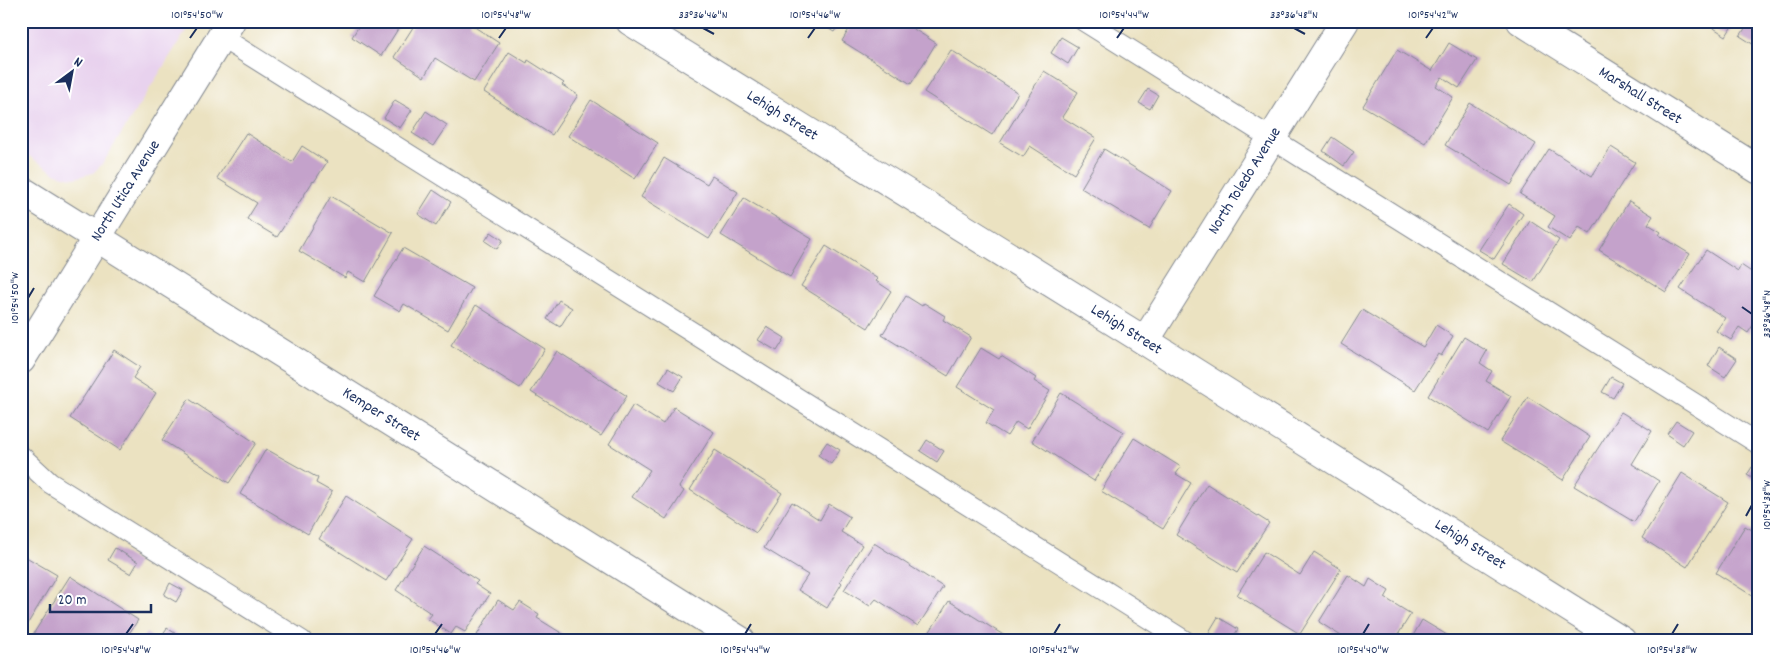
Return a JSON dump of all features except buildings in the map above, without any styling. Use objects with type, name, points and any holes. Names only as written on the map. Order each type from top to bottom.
[{"type":"street","name":"Lehigh Street","points":[[630,21],[1145,341],[1622,641]]},
{"type":"street","name":"North Toledo Avenue","points":[[1145,341],[1345,21]]},
{"type":"street","name":"Marshall Street","points":[[1521,21],[1759,170]]},
{"type":"street","name":"North Utica Avenue","points":[[21,360],[226,29]]},
{"type":"street","name":"Kemper Street","points":[[21,190],[740,641]]},
{"type":"lane","points":[[1084,21],[1759,444]]},
{"type":"lane","points":[[226,29],[1185,641]]},
{"type":"lane","points":[[21,456],[50,483],[302,641]]},
{"type":"shaded area","points":[[21,21],[192,21],[103,163],[93,173],[75,178],[57,174],[21,151]]}]
